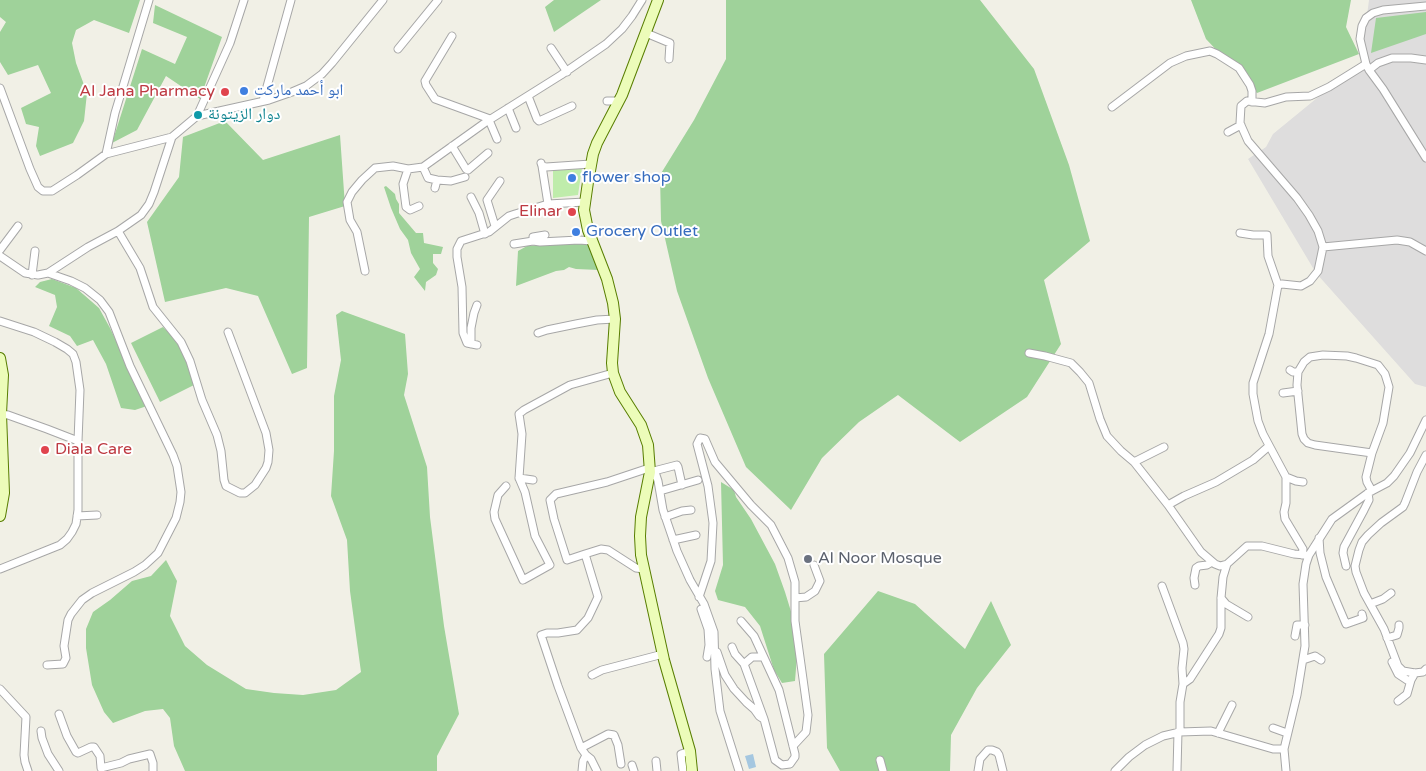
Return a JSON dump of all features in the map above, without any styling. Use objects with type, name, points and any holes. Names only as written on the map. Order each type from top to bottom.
[{"type":"main road","points":[[658,0],[619,101],[597,142],[591,164],[585,202],[585,220],[612,297],[614,319],[613,373],[620,392],[639,415],[648,445],[649,472],[641,518],[640,536],[644,569],[662,654],[690,751],[692,771]]},
{"type":"main road","points":[[0,358],[2,492],[0,516]]},
{"type":"street","points":[[106,154],[115,113],[149,0]]},
{"type":"street","points":[[0,88],[38,187],[43,191],[52,191],[106,154],[172,137],[197,116],[230,44],[244,0]]},
{"type":"street","points":[[263,101],[291,0]]},
{"type":"street","points":[[197,116],[263,101],[306,86],[322,74],[383,0]]},
{"type":"street","points":[[398,49],[438,0]]},
{"type":"street","points":[[364,271],[357,232],[350,220],[346,202],[362,180],[375,168],[393,166],[408,169],[423,167],[489,119],[567,72],[614,37],[632,16],[642,0]]},
{"type":"street","points":[[1426,6],[1383,10],[1373,13],[1366,18],[1362,26],[1360,39],[1367,68],[1383,89],[1426,158]]},
{"type":"street","points":[[646,33],[670,44],[669,59]]},
{"type":"street","points":[[452,36],[425,81],[426,85],[435,98],[489,119],[497,139]]},
{"type":"street","points":[[551,48],[567,72]]},
{"type":"street","points":[[1112,107],[1170,64],[1186,56],[1210,51],[1239,68],[1250,85],[1252,102]]},
{"type":"street","points":[[1278,285],[1298,286],[1310,281],[1318,271],[1323,247],[1310,215],[1248,141],[1241,125],[1241,106],[1247,101],[1265,103],[1286,97],[1310,96],[1392,58],[1426,60]]},
{"type":"street","points":[[526,97],[539,121],[572,106]]},
{"type":"street","points":[[526,97],[533,121]]},
{"type":"street","points":[[607,101],[619,101]]},
{"type":"street","points":[[508,108],[516,128]]},
{"type":"street","points":[[1228,132],[1241,125]]},
{"type":"street","points":[[0,256],[25,273],[38,276],[48,273],[88,247],[118,231],[141,215],[149,204],[158,183],[172,137]]},
{"type":"street","points":[[452,146],[468,170],[488,152]]},
{"type":"street","points":[[548,204],[542,164],[546,167],[591,164]]},
{"type":"street","points":[[423,167],[428,178],[436,184],[465,177]]},
{"type":"street","points":[[408,169],[403,184],[406,207],[410,210],[420,206]]},
{"type":"street","points":[[495,226],[487,200],[500,180]]},
{"type":"street","points":[[471,196],[479,213],[485,234]]},
{"type":"street","points":[[477,304],[471,328],[474,345],[467,343],[463,333],[462,287],[457,249],[461,241],[485,234],[515,214],[548,204],[585,202]]},
{"type":"street","points":[[0,250],[18,226]]},
{"type":"street","points":[[118,231],[140,268],[153,307],[181,342],[190,361],[202,400],[217,436],[226,486],[240,493],[245,493],[255,485],[266,468],[269,450],[266,434],[228,332]]},
{"type":"street","points":[[1240,233],[1267,235],[1268,256],[1278,285],[1269,334],[1253,383],[1253,394],[1258,421],[1286,477],[1285,519],[1306,555],[1303,584],[1305,646],[1297,695],[1284,749],[1286,771]]},
{"type":"street","points":[[533,241],[533,237],[545,235]]},
{"type":"street","points":[[1323,247],[1397,240],[1410,242],[1426,251]]},
{"type":"street","points":[[514,244],[533,241],[592,241]]},
{"type":"street","points":[[32,275],[35,251]]},
{"type":"street","points":[[47,665],[63,664],[66,658],[64,646],[68,620],[70,614],[82,600],[134,572],[158,553],[176,518],[181,492],[177,466],[173,455],[130,366],[109,312],[100,300],[85,288],[48,273]]},
{"type":"street","points":[[538,333],[597,320],[614,319]]},
{"type":"street","points":[[0,321],[34,332],[55,342],[73,354],[80,390],[78,510],[72,532],[67,540],[60,545],[0,569]]},
{"type":"street","points":[[1029,354],[1071,363],[1080,372],[1089,383],[1107,436],[1134,462],[1168,505],[1201,552],[1212,562],[1220,566],[1227,564],[1248,546],[1262,546],[1306,555]]},
{"type":"street","points":[[1346,566],[1343,553],[1344,547],[1369,500],[1370,492],[1366,477],[1383,423],[1389,387],[1385,374],[1378,365],[1347,356],[1323,355],[1310,357],[1304,362],[1298,372],[1298,390],[1304,439],[1308,443],[1372,453]]},
{"type":"street","points":[[1290,370],[1298,372]]},
{"type":"street","points":[[506,486],[498,495],[494,512],[495,519],[523,580],[550,565],[535,536],[525,492],[519,478],[522,434],[519,414],[570,385],[613,373]]},
{"type":"street","points":[[1283,393],[1298,390]]},
{"type":"street","points":[[1,412],[78,441]]},
{"type":"street","points":[[1306,555],[1332,519],[1370,492],[1387,483],[1394,476],[1410,453],[1426,420]]},
{"type":"street","points":[[707,657],[709,646],[708,629],[698,595],[711,561],[713,523],[708,486],[697,444],[700,438],[704,439],[715,462],[751,505],[771,525],[788,558],[795,582],[795,621],[808,715],[806,732],[793,746]]},
{"type":"street","points":[[1168,505],[1216,482],[1253,460],[1269,446]]},
{"type":"street","points":[[1134,462],[1164,447]]},
{"type":"street","points":[[1426,455],[1403,507],[1372,530],[1362,542],[1355,566],[1364,593],[1384,629],[1398,666],[1403,671],[1415,673],[1423,672],[1426,669]]},
{"type":"street","points":[[644,569],[636,568],[608,550],[601,550],[567,560],[550,500],[556,494],[677,465],[682,485]]},
{"type":"street","points":[[649,472],[656,475],[665,517],[673,540],[685,571],[704,604],[714,632],[720,712],[739,771]]},
{"type":"street","points":[[1286,477],[1303,482]]},
{"type":"street","points":[[519,478],[533,480]]},
{"type":"street","points":[[660,492],[698,480]]},
{"type":"street","points":[[665,517],[691,510]]},
{"type":"street","points":[[77,516],[97,515]]},
{"type":"street","points":[[673,540],[696,534]]},
{"type":"street","points":[[1319,538],[1320,553],[1326,577],[1342,617],[1346,624],[1363,618],[1362,614]]},
{"type":"street","points":[[585,554],[598,597],[588,618],[577,630],[558,633],[547,632],[541,636],[581,748],[591,759],[597,771]]},
{"type":"street","points":[[1195,585],[1196,568],[1212,562]]},
{"type":"street","points":[[1183,684],[1190,679],[1219,634],[1221,628],[1223,577],[1227,564]]},
{"type":"street","points":[[795,598],[806,597],[815,591],[820,580],[814,565]]},
{"type":"street","points":[[1162,586],[1181,626],[1184,649],[1177,771]]},
{"type":"street","points":[[1370,604],[1383,599],[1391,593]]},
{"type":"street","points":[[1221,598],[1226,604],[1248,617]]},
{"type":"street","points":[[732,647],[735,654],[744,664],[764,720],[775,760],[782,765],[786,765],[795,758],[778,690],[754,636],[741,621]]},
{"type":"street","points":[[1295,636],[1297,625],[1305,625]]},
{"type":"street","points":[[1387,638],[1397,635],[1399,625]]},
{"type":"street","points":[[1384,629],[1381,633],[1398,674],[1407,680],[1411,680]]},
{"type":"street","points":[[716,647],[725,675],[734,689],[754,709],[758,716],[764,720]]},
{"type":"street","points":[[592,675],[602,670],[662,654]]},
{"type":"street","points":[[1303,660],[1315,656],[1321,660]]},
{"type":"street","points":[[744,664],[752,657],[763,657]]},
{"type":"street","points":[[1398,702],[1406,694],[1415,673]]},
{"type":"street","points":[[0,690],[26,717],[24,755],[28,771]]},
{"type":"street","points":[[1218,733],[1232,705]]},
{"type":"street","points":[[59,714],[67,736],[76,752],[94,747],[100,756],[101,768],[150,754],[153,771]]},
{"type":"street","points":[[1273,728],[1287,733]]},
{"type":"street","points":[[41,731],[48,754],[59,771]]},
{"type":"street","points":[[1115,771],[1145,744],[1163,736],[1179,732],[1201,731],[1218,733],[1273,749],[1284,749]]},
{"type":"street","points":[[581,748],[608,734],[614,735],[618,745],[621,764]]},
{"type":"street","points":[[978,771],[980,759],[988,750],[992,750],[999,755],[1004,771]]},
{"type":"street","points":[[683,771],[681,754],[690,751]]},
{"type":"street","points":[[582,771],[582,762],[586,755]]},
{"type":"street","points":[[880,760],[883,771]]},
{"type":"street","points":[[656,761],[657,771]]},
{"type":"shaded area","points":[[1369,0],[1426,0],[1426,387],[1415,384],[1316,273],[1248,159],[1266,147],[1273,134],[1361,62]]},
{"type":"green space","points":[[0,0],[140,0],[129,33],[94,20],[76,30],[72,43],[76,63],[87,93],[84,121],[73,143],[40,156],[36,146],[39,127],[26,124],[21,108],[51,93],[38,65],[8,75],[0,62],[0,32],[6,22],[0,17]]},
{"type":"green space","points":[[554,0],[601,0],[554,32],[545,7]]},
{"type":"green space","points":[[726,0],[980,0],[1034,69],[1069,165],[1090,241],[1044,280],[1061,344],[1027,397],[960,442],[898,395],[859,422],[822,458],[791,510],[746,467],[708,378],[677,291],[661,221],[660,175],[694,120],[726,59]]},
{"type":"green space","points":[[1191,0],[1351,0],[1346,27],[1359,54],[1257,93],[1206,39]]},
{"type":"green space","points":[[155,5],[222,37],[200,99],[166,76],[137,130],[112,143],[142,49],[175,64],[187,37],[153,23]]},
{"type":"green space","points":[[1426,12],[1426,34],[1371,53],[1376,18]]},
{"type":"green space","points":[[225,121],[263,160],[340,135],[345,206],[309,217],[307,368],[292,374],[258,296],[226,288],[165,302],[147,222],[179,177],[183,137]]},
{"type":"green space","points":[[582,168],[578,195],[553,198],[553,169]]},
{"type":"green space","points":[[386,186],[395,194],[399,204],[399,213],[416,233],[423,233],[424,243],[443,247],[441,254],[433,254],[433,263],[438,269],[436,275],[426,282],[425,291],[414,277],[420,269],[411,253],[408,240],[400,229],[391,208],[384,187]]},
{"type":"green space","points":[[587,243],[599,270],[569,267],[516,286],[518,251],[527,246]]},
{"type":"green space","points":[[52,279],[76,288],[99,308],[147,406],[135,410],[121,408],[106,364],[93,340],[77,346],[70,336],[49,326],[57,307],[55,295],[35,287],[40,282]]},
{"type":"green space","points":[[342,311],[405,334],[408,374],[404,395],[427,467],[430,517],[444,626],[459,714],[437,756],[437,771],[185,771],[174,746],[170,718],[163,709],[145,711],[113,723],[104,712],[92,685],[86,648],[86,629],[93,612],[132,581],[151,576],[166,560],[177,581],[170,616],[185,646],[207,665],[246,689],[303,695],[336,690],[361,672],[350,591],[347,540],[331,496],[334,451],[334,396],[341,360],[336,315]]},
{"type":"green space","points":[[163,327],[175,339],[189,364],[196,384],[160,402],[131,343]]},
{"type":"green space","points":[[721,482],[734,490],[736,497],[751,519],[775,564],[793,618],[797,656],[795,681],[782,683],[774,670],[760,626],[745,607],[718,600],[715,591],[723,565]]},
{"type":"green space","points":[[878,591],[915,604],[965,649],[991,601],[1011,645],[977,688],[951,735],[950,771],[840,771],[827,748],[824,654]]},
{"type":"water","points":[[753,754],[756,767],[749,769],[745,756]]},
{"type":"place","name":"ابو أحمد ماركت","points":[[244,91]]},
{"type":"place","name":"Al Jana Pharmacy","points":[[225,92]]},
{"type":"place","name":"دوار الزيتونة","points":[[198,115]]},
{"type":"place","name":"flower shop","points":[[572,178]]},
{"type":"place","name":"Elinar","points":[[572,212]]},
{"type":"place","name":"Grocery Outlet","points":[[576,232]]},
{"type":"place","name":"Diala Care","points":[[45,450]]},
{"type":"place","name":"Al Noor Mosque","points":[[808,559]]}]
